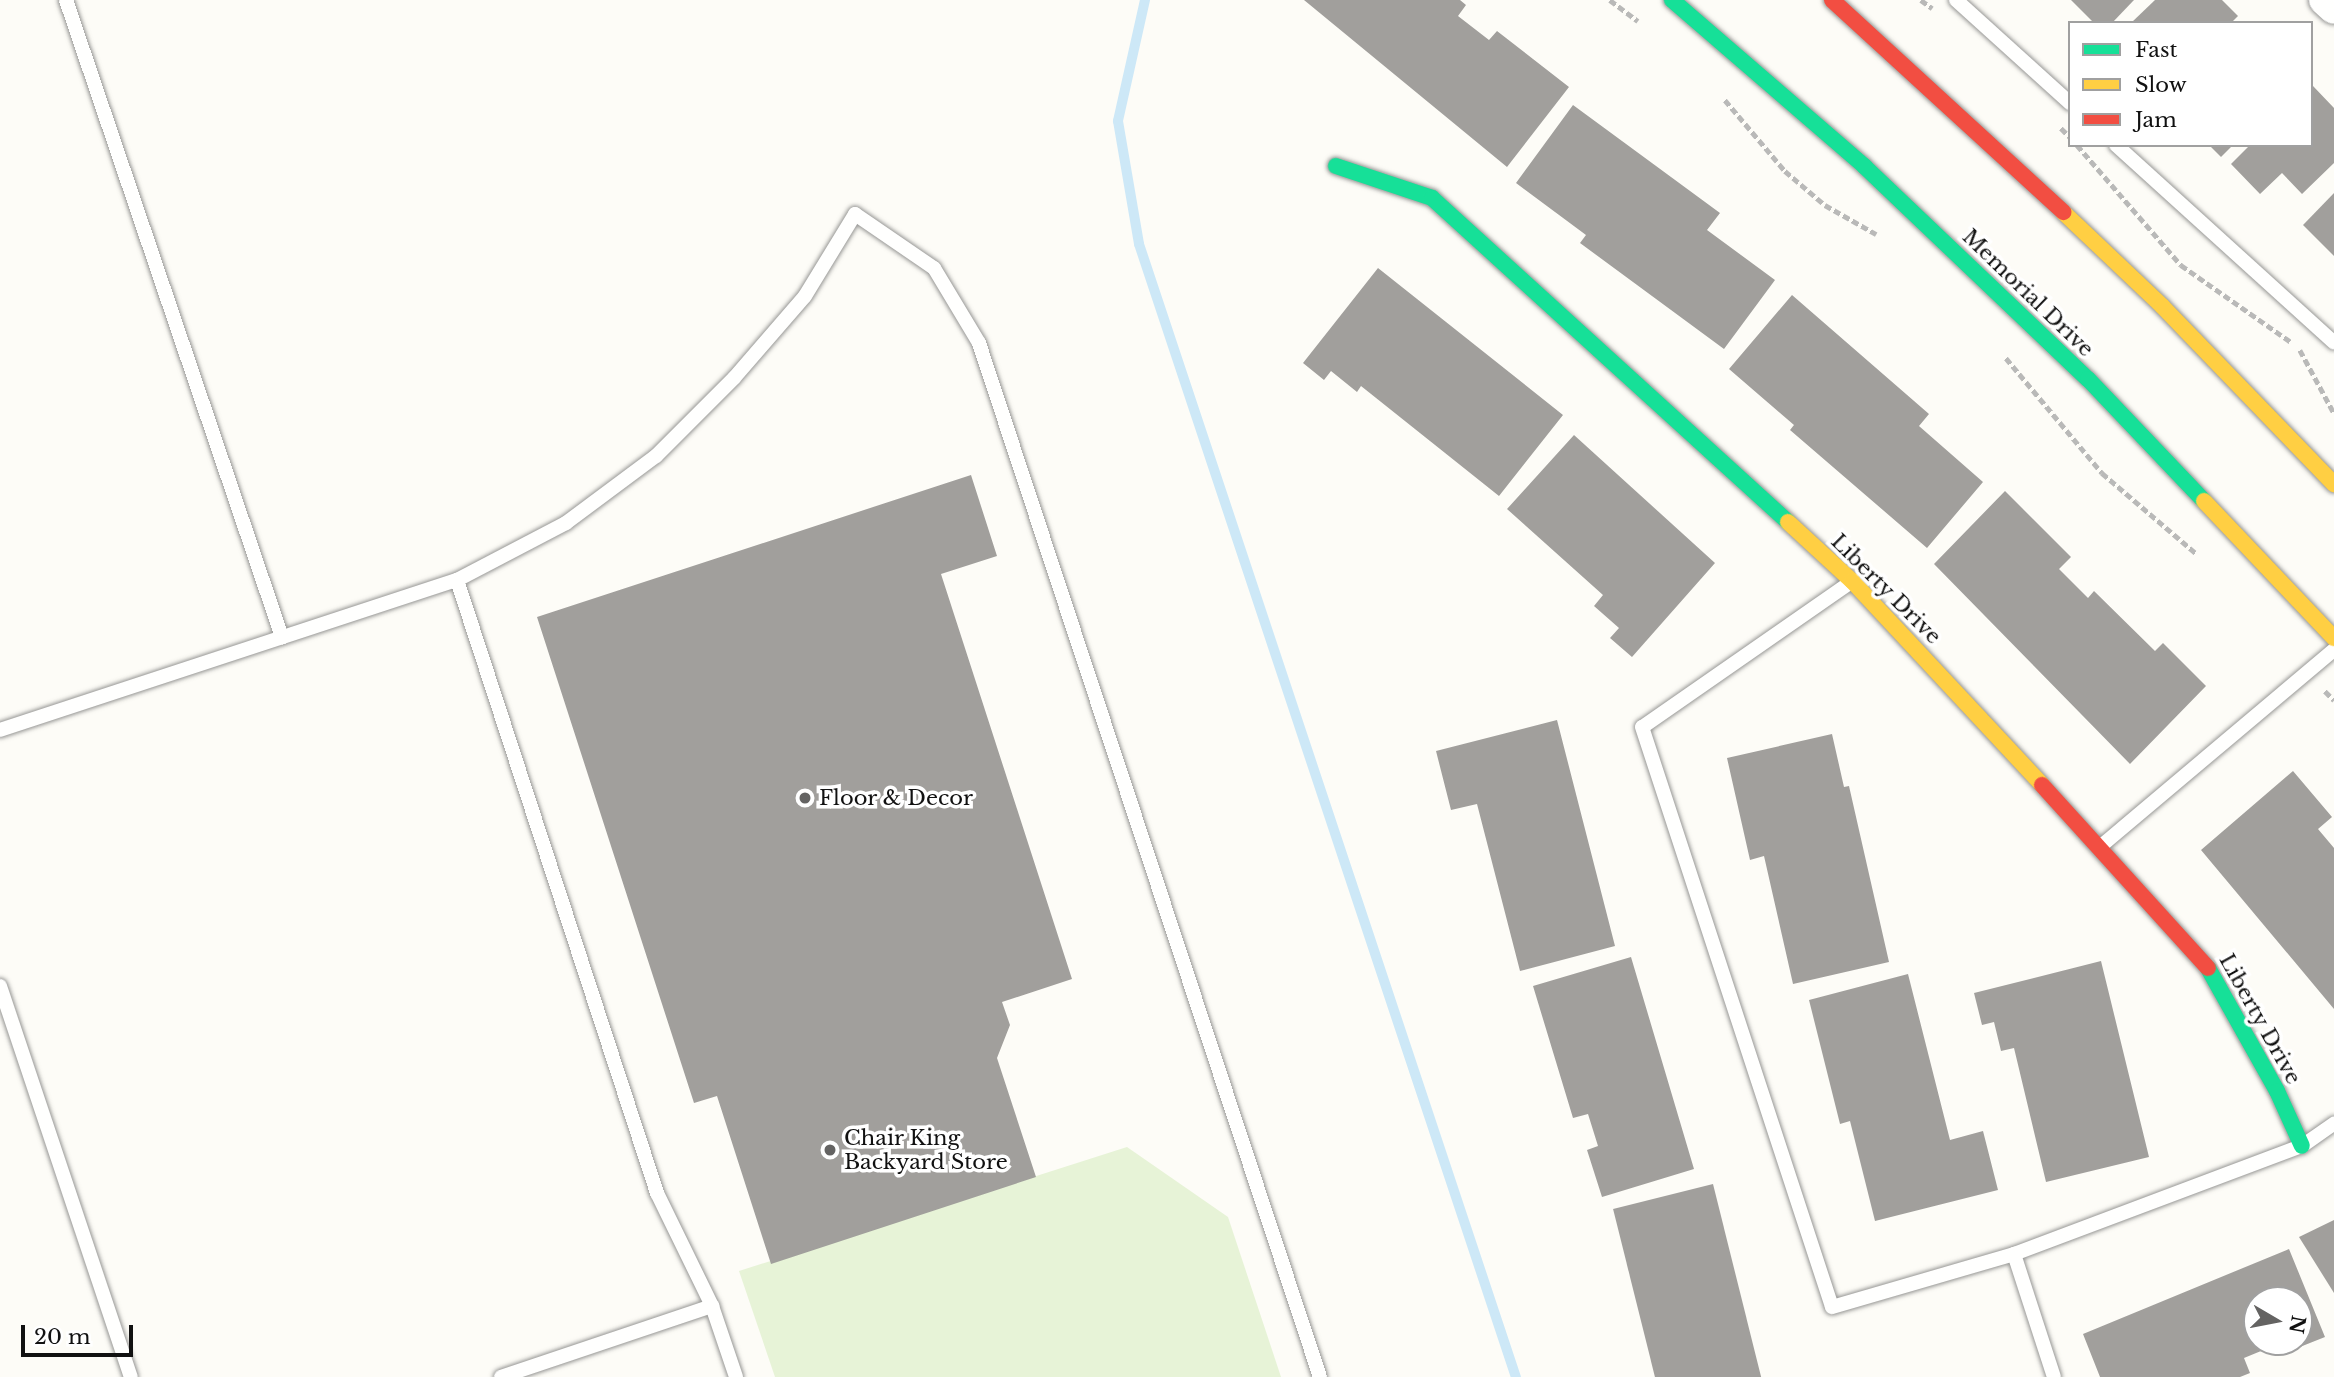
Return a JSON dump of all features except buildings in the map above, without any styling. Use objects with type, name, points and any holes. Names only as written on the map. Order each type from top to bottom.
[{"type":"street","name":"Memorial Drive","points":[[1672,0],[1864,166],[2088,379],[2334,638]]},
{"type":"street","points":[[1832,0],[1932,87],[2152,297],[2334,484]]},
{"type":"street","points":[[2324,0],[2334,9]]},
{"type":"street","name":"Liberty Drive","points":[[1336,166],[1432,198],[1852,580],[2202,957],[2277,1091],[2302,1146]]},
{"type":"lane","points":[[66,0],[282,637]]},
{"type":"lane","points":[[1956,0],[2068,101]]},
{"type":"lane","points":[[2118,147],[2334,343]]},
{"type":"lane","points":[[0,730],[457,580],[566,523],[656,456],[734,378],[805,296],[855,214],[934,268],[979,343],[1320,1377]]},
{"type":"lane","points":[[457,580],[657,1193],[712,1306],[736,1377]]},
{"type":"lane","points":[[1852,580],[1642,727],[1832,1307],[2014,1254],[2302,1146],[2334,1124]]},
{"type":"lane","points":[[2101,846],[2334,650]]},
{"type":"lane","points":[[0,986],[131,1377]]},
{"type":"lane","points":[[2014,1254],[2053,1377]]},
{"type":"lane","points":[[501,1377],[712,1306]]},
{"type":"path","points":[[1610,0],[1643,25]]},
{"type":"path","points":[[1722,96],[1785,171],[1825,205],[1883,239]]},
{"type":"path","points":[[2079,147],[2181,265],[2298,348],[2334,413]]},
{"type":"path","points":[[2004,356],[2102,473],[2204,561]]},
{"type":"path","points":[[2308,672],[2334,701]]},
{"type":"green space","points":[[1127,1147],[1228,1217],[1281,1377],[775,1377],[739,1271]]},
{"type":"waterway","points":[[1145,0],[1118,121],[1139,244],[1516,1377]]},
{"type":"traffic: fast","points":[[1672,0],[1864,166],[2088,379],[2204,501]]},
{"type":"traffic: fast","points":[[1336,166],[1432,198],[1788,522]]},
{"type":"traffic: fast","points":[[2208,968],[2277,1091],[2302,1146]]},
{"type":"traffic: slow","points":[[2063,212],[2162,306],[2334,484]]},
{"type":"traffic: slow","points":[[2204,501],[2334,638]]},
{"type":"traffic: slow","points":[[1788,522],[1852,581],[2042,785]]},
{"type":"traffic: jam","points":[[1832,0],[2063,212]]},
{"type":"traffic: jam","points":[[2042,785],[2208,968]]},
{"type":"place","name":"Floor & Decor","points":[[805,798]]},
{"type":"place","name":"Chair King Backyard Store","points":[[830,1150]]}]
